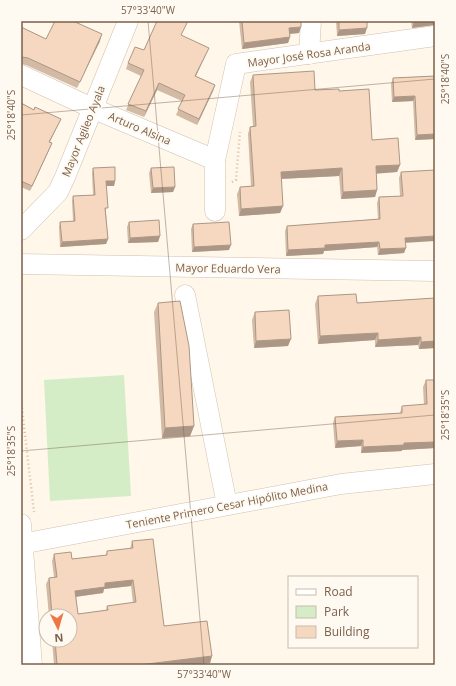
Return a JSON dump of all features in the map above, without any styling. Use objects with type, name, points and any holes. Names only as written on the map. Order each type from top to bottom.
[{"type":"street","name":"Mayor Agileo Ayala","points":[[21,230],[58,192],[66,177],[92,108],[128,21]]},
{"type":"street","points":[[308,54],[311,21]]},
{"type":"street","name":"Mayor José Rosa Aranda","points":[[215,211],[215,160],[236,64],[435,36]]},
{"type":"street","name":"Arturo Alsina","points":[[21,75],[92,108],[215,160]]},
{"type":"street","name":"Mayor Eduardo Vera","points":[[21,264],[435,271]]},
{"type":"street","points":[[185,295],[227,505]]},
{"type":"street","name":"Teniente Primero Cesar Hipólito Medina","points":[[22,544],[341,484],[435,474]]},
{"type":"street","points":[[28,522],[22,544],[32,665]]},
{"type":"path","points":[[227,185],[236,180],[241,124]]},
{"type":"path","points":[[21,400],[28,522]]},
{"type":"green space","points":[[124,375],[131,496],[50,501],[44,380]]},
{"type":"building","points":[[55,21],[73,21],[102,34],[80,82],[28,58],[21,57],[21,27],[46,39]]},
{"type":"building","points":[[157,21],[188,21],[181,35],[209,48],[195,76],[215,85],[199,119],[178,109],[185,95],[159,83],[146,111],[128,104],[144,70],[128,63],[135,47],[144,50]]},
{"type":"building","points":[[242,21],[301,21],[301,27],[289,28],[290,37],[244,43]]},
{"type":"building","points":[[339,21],[367,21],[367,28],[339,30]]},
{"type":"building","points":[[314,71],[315,90],[339,89],[339,91],[369,89],[372,140],[398,138],[400,165],[376,166],[377,190],[343,192],[342,168],[281,172],[283,206],[241,209],[240,187],[254,186],[250,127],[256,126],[253,75]]},
{"type":"building","points":[[435,76],[435,134],[417,135],[415,96],[394,97],[393,78]]},
{"type":"building","points":[[21,103],[34,110],[35,107],[61,119],[49,142],[52,143],[32,186],[21,181]]},
{"type":"building","points":[[115,167],[115,181],[106,181],[108,208],[105,208],[108,239],[62,242],[60,222],[75,221],[73,196],[95,195],[93,168]]},
{"type":"building","points":[[174,167],[175,187],[153,188],[151,168]]},
{"type":"building","points":[[435,170],[435,236],[405,238],[406,248],[380,249],[379,242],[325,245],[325,248],[288,250],[287,226],[380,219],[379,197],[403,196],[401,172]]},
{"type":"building","points":[[159,220],[160,236],[130,238],[129,222]]},
{"type":"building","points":[[229,222],[231,245],[194,247],[193,224]]},
{"type":"building","points":[[356,294],[357,303],[435,298],[435,341],[421,342],[421,337],[378,340],[378,333],[320,336],[318,296]]},
{"type":"building","points":[[180,301],[189,346],[194,426],[165,428],[158,303]]},
{"type":"building","points":[[289,310],[291,339],[256,341],[255,312]]},
{"type":"building","points":[[426,380],[435,380],[435,442],[363,447],[363,440],[337,441],[335,417],[402,413],[402,406],[427,404]]},
{"type":"building","points":[[153,539],[164,626],[207,621],[212,656],[139,665],[57,665],[56,648],[78,648],[78,614],[108,610],[107,606],[136,602],[133,580],[105,583],[105,587],[75,591],[77,608],[51,608],[49,578],[57,577],[54,554],[71,552],[72,559],[107,555],[107,551],[133,548],[132,541]]}]
